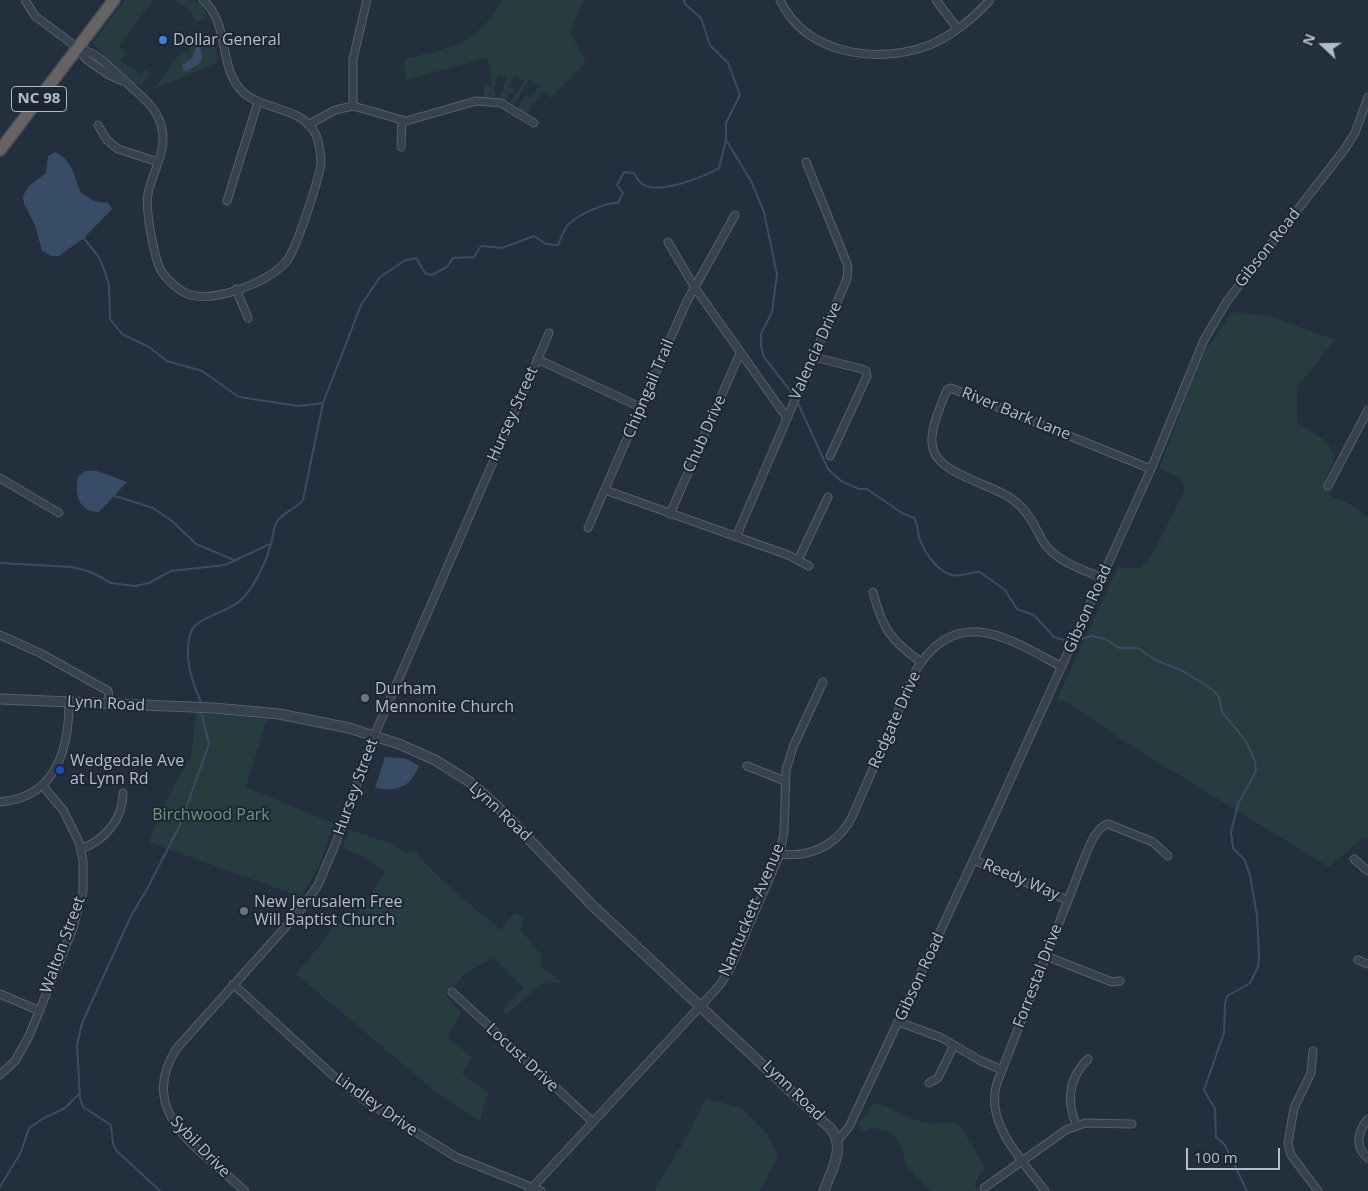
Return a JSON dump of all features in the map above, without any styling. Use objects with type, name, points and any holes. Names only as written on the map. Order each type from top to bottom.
[{"type":"highway","name":"NC 98","points":[[0,150],[114,0]]},
{"type":"street","points":[[25,0],[38,19],[78,48],[93,52],[146,100],[159,117],[163,130],[162,147],[148,193],[146,210],[161,270],[171,282],[191,295],[216,296],[267,277],[285,263],[295,249],[321,163],[316,135],[308,125],[296,115],[258,102],[241,90],[231,76],[217,18],[203,0]]},
{"type":"street","points":[[353,106],[353,61],[367,0]]},
{"type":"street","points":[[780,0],[791,18],[810,36],[823,43],[850,52],[874,54],[918,49],[939,41],[990,0]]},
{"type":"street","points":[[936,0],[957,28]]},
{"type":"street","name":"Gibson Road","points":[[838,1140],[849,1127],[974,860],[1152,469],[1195,358],[1212,323],[1344,150],[1355,133],[1368,97]]},
{"type":"street","points":[[308,125],[335,110],[353,106],[402,120],[426,116],[476,100],[501,103],[534,123]]},
{"type":"street","points":[[226,201],[258,102]]},
{"type":"street","points":[[401,147],[402,120]]},
{"type":"street","points":[[98,125],[107,140],[118,149],[158,162]]},
{"type":"street","name":"Valencia Drive","points":[[736,537],[814,357],[848,272],[806,162]]},
{"type":"street","name":"Chipngail Trail","points":[[588,528],[642,408],[686,303],[735,215]]},
{"type":"street","points":[[668,242],[695,288],[787,418]]},
{"type":"street","points":[[236,289],[248,318]]},
{"type":"street","name":"Hursey Street","points":[[163,1098],[164,1079],[172,1056],[233,984],[299,912],[318,885],[335,845],[374,736],[549,333]]},
{"type":"street","name":"Chub Drive","points":[[670,514],[740,353]]},
{"type":"street","points":[[814,357],[862,369],[867,376],[830,456]]},
{"type":"street","points":[[538,359],[642,408]]},
{"type":"street","name":"River Bark Lane","points":[[1102,578],[1057,556],[1044,543],[1027,513],[1013,499],[955,474],[942,464],[932,445],[932,430],[947,390],[951,388],[1152,469]]},
{"type":"street","points":[[1328,486],[1368,410]]},
{"type":"street","points":[[0,478],[59,513]]},
{"type":"street","points":[[605,490],[798,560],[809,566]]},
{"type":"street","points":[[798,560],[828,497]]},
{"type":"street","points":[[873,592],[887,632],[900,648],[921,662]]},
{"type":"street","name":"Redgate Drive","points":[[780,854],[800,855],[818,850],[835,840],[848,825],[921,662],[934,649],[954,637],[984,632],[1010,639],[1062,667]]},
{"type":"street","points":[[0,635],[40,653],[108,691],[110,704]]},
{"type":"street","name":"Nantuckett Avenue","points":[[531,1189],[701,1005],[729,971],[780,854],[784,832],[785,781],[790,757],[822,682]]},
{"type":"street","name":"Lynn Road","points":[[0,699],[244,710],[321,722],[374,736],[435,760],[477,788],[499,808],[593,906],[826,1122],[838,1140]]},
{"type":"street","points":[[0,802],[19,797],[42,785],[60,761],[67,733],[69,702]]},
{"type":"street","points":[[748,766],[785,781]]},
{"type":"street","name":"Walton Street","points":[[0,1075],[14,1061],[23,1048],[40,1011],[81,903],[84,877],[81,849],[63,810],[42,785]]},
{"type":"street","points":[[81,849],[99,839],[114,824],[122,807],[123,793]]},
{"type":"street","name":"Forrestal Drive","points":[[1045,1191],[1000,1128],[994,1113],[994,1094],[1002,1070],[1067,900],[1089,849],[1103,826],[1108,824],[1153,842],[1168,856]]},
{"type":"street","points":[[1354,859],[1368,871]]},
{"type":"street","name":"Reedy Way","points":[[974,860],[1067,900]]},
{"type":"street","points":[[1046,956],[1112,982],[1120,982]]},
{"type":"street","points":[[1358,960],[1368,964]]},
{"type":"street","name":"Lindley Drive","points":[[233,984],[338,1080],[364,1100],[456,1157],[531,1189],[541,1191]]},
{"type":"street","name":"Locust Drive","points":[[452,992],[593,1122]]},
{"type":"street","points":[[0,994],[40,1011]]},
{"type":"street","points":[[899,1022],[942,1038],[979,1060],[1002,1070]]},
{"type":"street","points":[[929,1083],[938,1078],[954,1045]]},
{"type":"street","points":[[1313,1051],[1311,1073],[1294,1108],[1288,1143],[1291,1155],[1318,1191]]},
{"type":"street","points":[[1076,1124],[1070,1102],[1070,1087],[1079,1068],[1088,1059]]},
{"type":"street","name":"Sybil Drive","points":[[163,1098],[167,1112],[177,1127],[245,1191]]},
{"type":"street","points":[[1368,1119],[1358,1136],[1362,1154],[1368,1158]]},
{"type":"street","points":[[984,1188],[1076,1124],[1132,1124]]},
{"type":"street","points":[[824,1191],[836,1159],[838,1140]]},
{"type":"green space","points":[[125,0],[153,0],[119,46],[126,53],[120,60],[141,75],[145,69],[150,74],[142,86],[133,83],[92,43]]},
{"type":"green space","points":[[176,0],[187,0],[200,4],[207,18],[196,22],[191,12]]},
{"type":"green space","points":[[502,0],[584,0],[570,32],[586,62],[551,98],[543,92],[533,103],[529,114],[517,109],[526,95],[531,98],[539,86],[529,80],[513,107],[510,102],[525,81],[515,76],[508,87],[514,90],[504,102],[499,100],[507,77],[498,74],[494,88],[496,96],[494,98],[484,97],[484,85],[491,86],[491,73],[487,58],[405,80],[405,59],[462,42],[483,26],[493,15]]},
{"type":"green space","points":[[211,33],[219,62],[154,89],[180,53],[189,52],[191,39]]},
{"type":"green space","points":[[1232,312],[1269,316],[1335,340],[1297,387],[1297,422],[1327,442],[1335,456],[1324,485],[1333,498],[1347,502],[1368,518],[1368,838],[1361,839],[1329,867],[1125,742],[1071,704],[1057,699],[1118,567],[1139,569],[1153,553],[1185,490],[1181,478],[1159,469],[1202,356]]},
{"type":"green space","name":"Birchwood Park","points":[[196,712],[267,719],[246,787],[335,824],[317,870],[301,897],[149,842],[167,798],[191,756]]},
{"type":"green space","points":[[350,830],[390,843],[406,853],[415,851],[445,882],[500,930],[515,913],[524,916],[521,930],[541,955],[541,967],[563,982],[541,984],[506,1015],[503,1009],[524,988],[493,958],[464,974],[446,996],[461,1013],[447,1037],[472,1057],[462,1074],[488,1092],[480,1121],[435,1091],[296,974],[322,943],[336,921],[346,926],[371,894],[385,872],[365,857],[342,848]]},
{"type":"green space","points":[[706,1098],[742,1109],[768,1135],[778,1156],[760,1191],[654,1191],[686,1138]]},
{"type":"green space","points":[[873,1103],[926,1123],[952,1123],[960,1127],[985,1166],[974,1185],[979,1191],[931,1191],[907,1167],[901,1145],[891,1132],[873,1128],[864,1132],[858,1125]]},
{"type":"water","points":[[196,47],[200,47],[202,58],[200,63],[187,71],[183,70],[183,64],[192,58]]},
{"type":"water","points":[[55,152],[61,155],[69,164],[81,193],[94,201],[108,203],[112,209],[84,238],[59,256],[52,256],[42,251],[35,225],[24,204],[23,196],[29,186],[46,173],[48,156]]},
{"type":"water","points":[[85,471],[97,471],[127,482],[99,512],[92,511],[83,505],[78,496],[78,477]]},
{"type":"water","points":[[385,757],[407,759],[419,766],[412,779],[402,786],[390,789],[375,788]]},
{"type":"waterway","points":[[684,0],[685,4],[701,18],[710,45],[728,63],[740,95],[726,123],[726,140],[751,181],[764,212],[777,274],[772,312],[761,334],[761,346],[764,357],[795,397]]},
{"type":"waterway","points":[[201,702],[188,659],[191,632],[200,622],[230,607],[243,598],[256,580],[263,565],[277,522],[303,500],[323,403],[361,305],[380,277],[404,261],[416,258],[425,273],[432,275],[447,267],[453,258],[474,257],[481,246],[502,248],[534,236],[546,244],[558,245],[571,222],[598,207],[618,203],[623,193],[617,185],[624,172],[634,173],[638,180],[651,187],[671,186],[682,183],[719,168],[726,140]]},
{"type":"waterway","points":[[82,236],[99,257],[109,285],[110,319],[122,334],[149,347],[167,361],[202,371],[239,397],[298,406],[323,403]]},
{"type":"waterway","points":[[797,401],[828,469],[841,481],[859,489],[867,489],[902,513],[914,518],[922,545],[937,566],[955,576],[980,572],[1005,590],[1017,609],[1034,615],[1054,637],[1070,642]]},
{"type":"waterway","points":[[112,495],[153,508],[172,521],[196,544],[234,560]]},
{"type":"waterway","points":[[0,563],[72,567],[91,572],[111,583],[135,586],[149,583],[171,571],[225,565],[270,544]]},
{"type":"waterway","points":[[1077,640],[1092,636],[1105,639],[1119,648],[1138,648],[1155,660],[1183,671],[1213,690],[1219,697],[1222,712],[1246,741],[1255,762],[1256,771],[1238,804],[1231,832],[1233,848],[1244,859],[1250,875],[1257,916],[1258,967],[1250,983],[1227,996],[1224,1033],[1204,1090],[1215,1109],[1216,1137],[1225,1145],[1247,1191]]},
{"type":"waterway","points":[[160,1191],[117,1151],[113,1144],[111,1125],[83,1107],[80,1098],[77,1045],[82,1023],[131,916],[180,825],[209,744],[202,715]]},
{"type":"waterway","points":[[0,1187],[21,1152],[29,1128],[65,1108],[80,1093]]},
{"type":"place","name":"Dollar General","points":[[163,40]]},
{"type":"place","name":"Durham Mennonite Church","points":[[365,698]]},
{"type":"place","name":"Wedgedale Ave at Lynn Rd","points":[[60,770]]},
{"type":"place","name":"New Jerusalem Free Will Baptist Church","points":[[244,911]]}]
